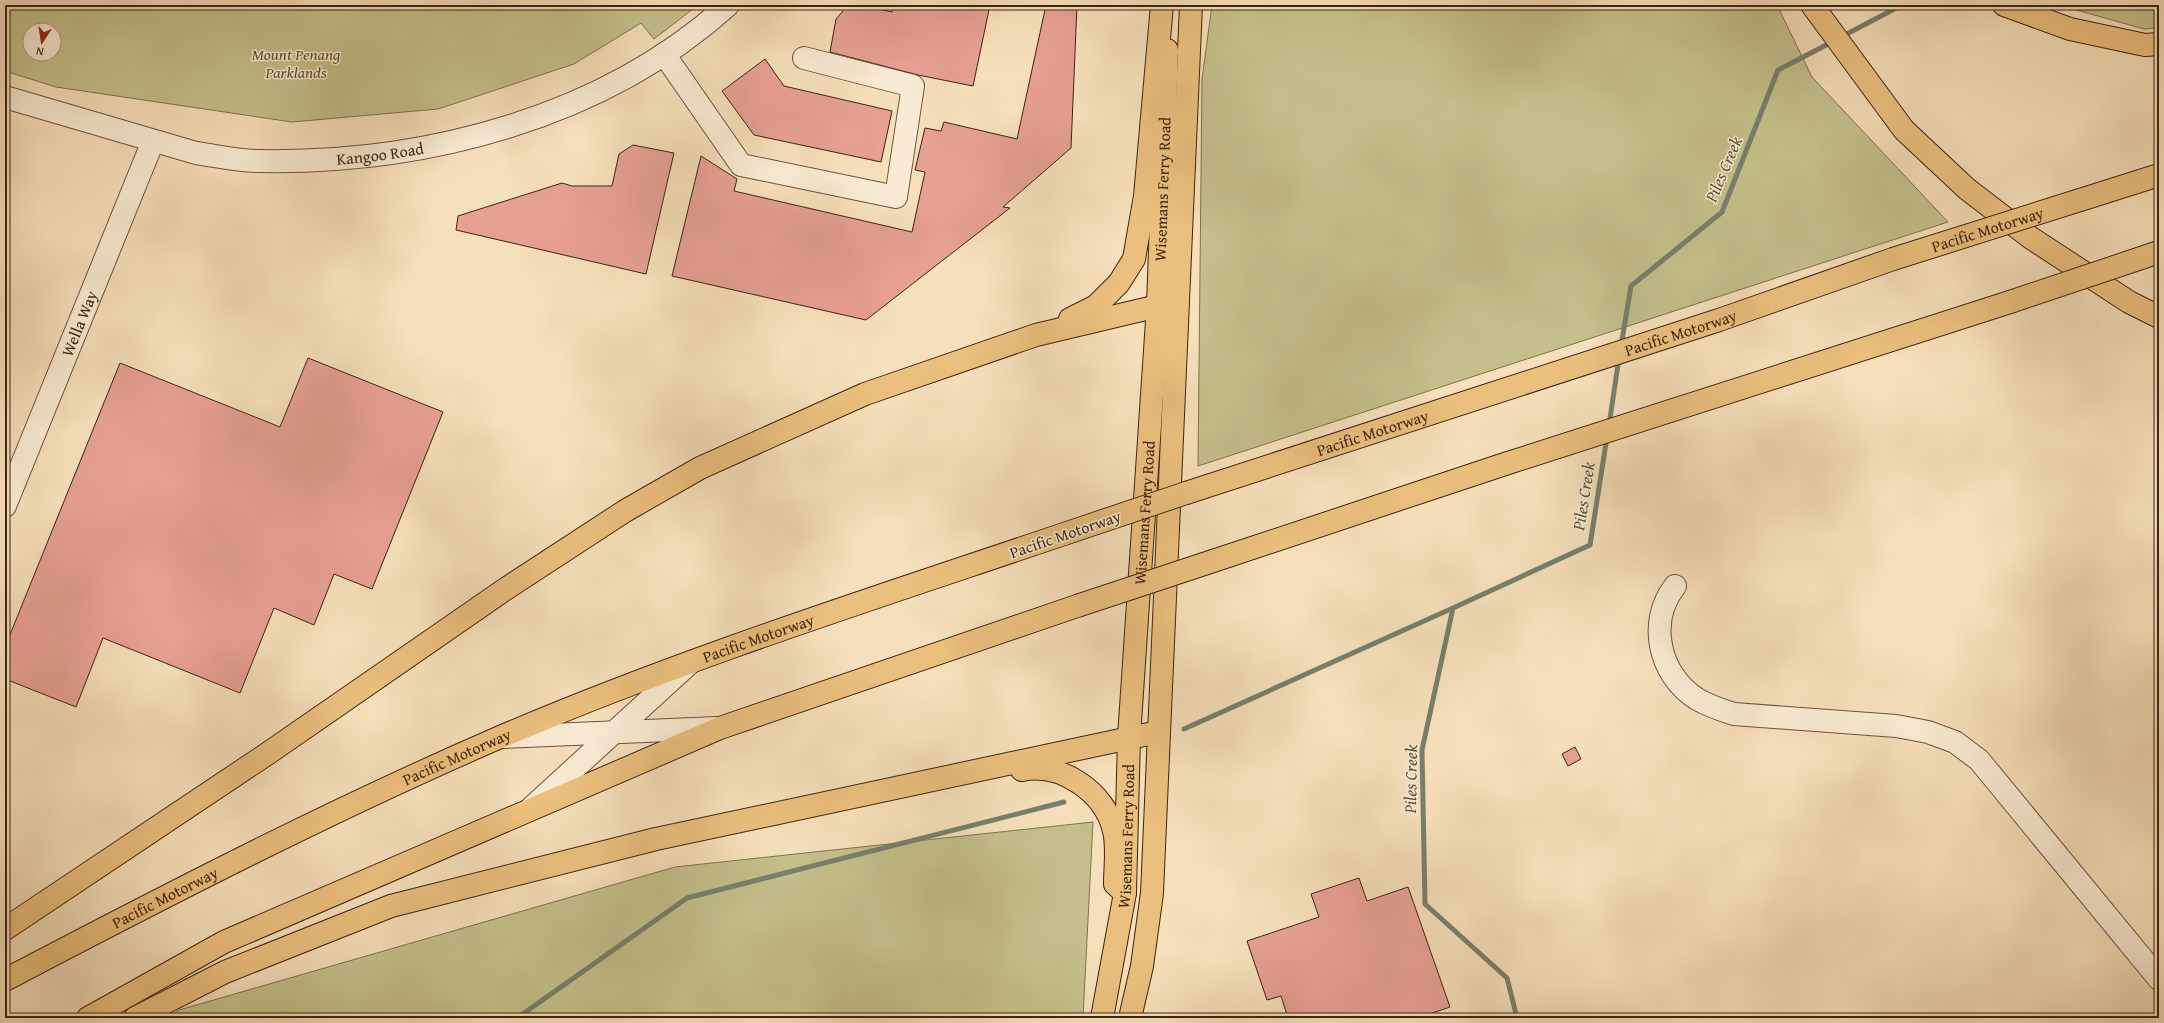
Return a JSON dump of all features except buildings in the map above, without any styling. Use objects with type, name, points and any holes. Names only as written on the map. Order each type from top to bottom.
[{"type":"main road","points":[[1036,335],[1039,329],[1074,317],[1096,306],[1119,284],[1134,258],[1145,196],[1162,5]]},
{"type":"main road","name":"Wisemans Ferry Road","points":[[1130,1018],[1142,966],[1152,893],[1158,732],[1168,307],[1169,5]]},
{"type":"main road","name":"Wisemans Ferry Road","points":[[1102,1018],[1125,893],[1129,737],[1168,307],[1191,5]]},
{"type":"main road","points":[[2004,5],[2070,29],[2145,45],[2159,44]]},
{"type":"main road","points":[[1813,8],[1904,130],[1967,189],[2031,238],[2129,302],[2159,317]]},
{"type":"main road","name":"Pacific Motorway","points":[[5,980],[199,878],[301,827],[501,737],[691,662],[1186,493],[1719,320],[1893,259],[2159,175]]},
{"type":"main road","points":[[88,1018],[224,942],[720,728],[1077,606],[1508,463],[2010,302],[2159,252]]},
{"type":"main road","points":[[5,929],[267,754],[504,590],[625,511],[700,468],[865,394],[1036,335],[1168,307]]},
{"type":"main road","points":[[134,1018],[225,972],[391,906],[656,839],[1158,732]]},
{"type":"main road","points":[[964,774],[970,780],[1036,767],[1056,771],[1077,781],[1093,795],[1110,819],[1114,832],[1115,884],[1125,893]]},
{"type":"street","name":"Kangoo Road","points":[[5,97],[196,153],[258,161],[354,158],[423,148],[464,139],[537,117],[624,80],[664,54],[728,5]]},
{"type":"street","points":[[664,54],[741,165],[896,197],[913,86],[804,58]]},
{"type":"street","name":"Wella Way","points":[[5,506],[153,141]]},
{"type":"street","points":[[1675,586],[1668,595],[1662,611],[1659,625],[1660,643],[1669,668],[1696,698],[1717,710],[1734,714],[1896,726],[1928,732],[1955,742],[1979,760],[2159,979]]},
{"type":"street","points":[[526,812],[691,662]]},
{"type":"street","points":[[501,737],[720,728]]},
{"type":"green space","name":"Mount Penang Parklands","points":[[5,5],[698,5],[654,39],[641,23],[574,64],[438,109],[292,122],[56,87],[5,71]]},
{"type":"green space","points":[[1212,5],[1777,5],[1812,77],[1948,222],[1198,466],[1202,79]]},
{"type":"green space","points":[[2059,5],[2159,5],[2159,28],[2144,29]]},
{"type":"green space","points":[[1093,822],[1083,1018],[167,1018],[179,1010],[675,867]]},
{"type":"waterway","name":"Piles Creek","points":[[1841,37],[1902,5]]},
{"type":"waterway","name":"Piles Creek","points":[[1621,346],[1631,286],[1722,212],[1778,70],[1832,42]]},
{"type":"waterway","name":"Piles Creek","points":[[1609,425],[1619,358]]},
{"type":"waterway","name":"Piles Creek","points":[[1517,1018],[1507,978],[1425,904],[1422,750],[1453,608],[1590,545],[1607,437]]},
{"type":"waterway","points":[[1184,729],[1453,608]]},
{"type":"waterway","points":[[517,1018],[687,898],[1064,802]]}]
